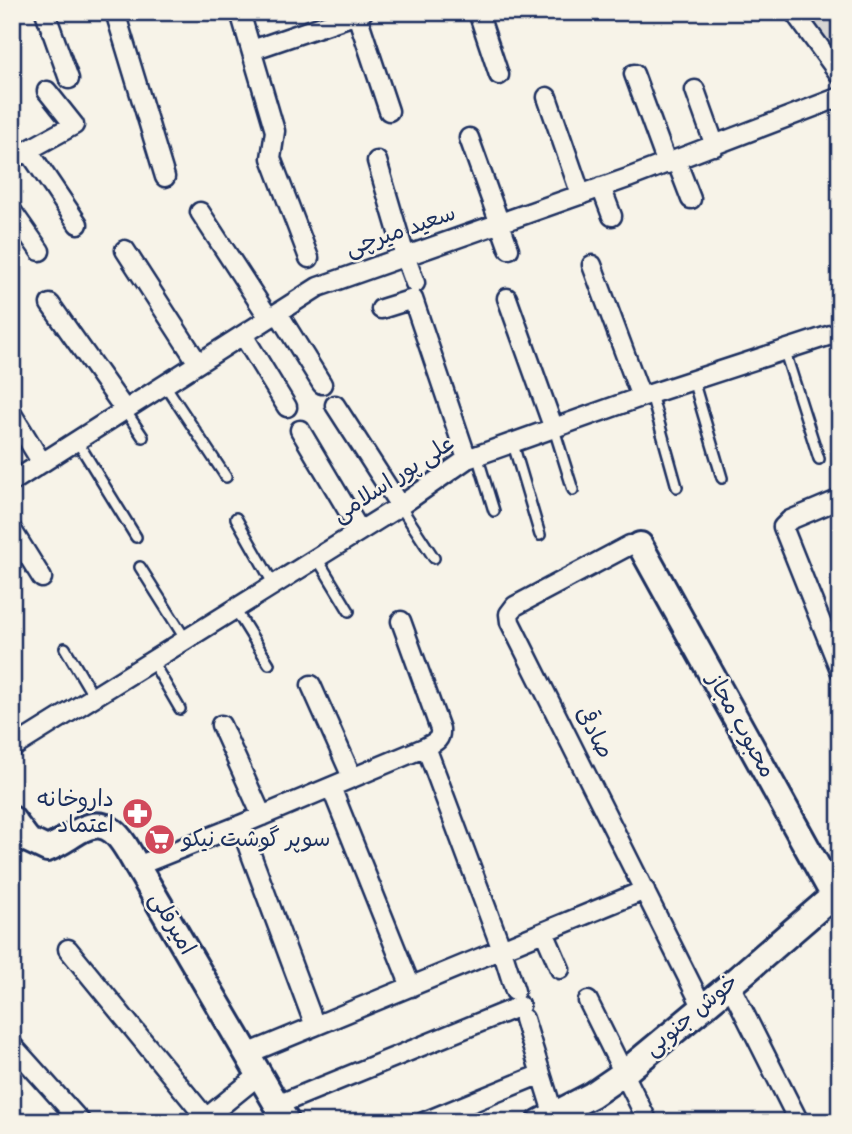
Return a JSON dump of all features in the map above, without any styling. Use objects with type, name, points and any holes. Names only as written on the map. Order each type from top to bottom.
[{"type":"main road","name":"محبوب مجاز","points":[[640,545],[838,897]]},
{"type":"main road","name":"امیرقلی","points":[[13,821],[29,840],[47,849],[87,827],[97,825],[115,832],[282,1113]]},
{"type":"main road","name":"خوش جنوبی","points":[[547,1119],[592,1095],[624,1073],[838,897]]},
{"type":"street","points":[[45,12],[69,79]]},
{"type":"street","points":[[115,12],[165,177]]},
{"type":"street","points":[[240,12],[275,131],[271,158],[309,258]]},
{"type":"street","points":[[478,12],[499,75]]},
{"type":"street","points":[[794,12],[840,75]]},
{"type":"street","points":[[252,50],[359,13],[389,111]]},
{"type":"street","points":[[634,74],[671,162],[691,200]]},
{"type":"street","points":[[695,90],[715,146]]},
{"type":"street","points":[[47,91],[74,125],[20,155],[78,224]]},
{"type":"street","points":[[547,97],[580,195]]},
{"type":"street","name":"سعید میرچی","points":[[12,482],[318,287],[715,146],[840,97]]},
{"type":"street","points":[[469,138],[509,249]]},
{"type":"street","points":[[377,161],[415,283]]},
{"type":"street","points":[[601,187],[612,216]]},
{"type":"street","points":[[12,211],[40,251]]},
{"type":"street","points":[[200,212],[322,384]]},
{"type":"street","points":[[125,250],[198,363]]},
{"type":"street","points":[[592,265],[646,396]]},
{"type":"street","points":[[507,298],[554,429]]},
{"type":"street","points":[[381,309],[413,299],[472,457]]},
{"type":"street","points":[[50,304],[125,410]]},
{"type":"street","name":"علی پور اسلامی","points":[[12,748],[400,506],[472,457],[840,332]]},
{"type":"street","points":[[243,335],[286,407]]},
{"type":"street","points":[[335,405],[400,506]]},
{"type":"street","points":[[12,414],[43,463]]},
{"type":"street","points":[[300,430],[360,531]]},
{"type":"street","points":[[840,499],[790,520],[783,527],[840,670]]},
{"type":"street","points":[[15,541],[43,578]]},
{"type":"street","name":"صادقی","points":[[640,545],[630,545],[515,606],[509,614],[510,622],[703,1008]]},
{"type":"street","points":[[137,866],[439,740],[440,729],[401,621]]},
{"type":"street","points":[[311,685],[352,777]]},
{"type":"street","points":[[221,725],[262,816]]},
{"type":"street","points":[[426,747],[520,1005],[541,1074],[547,1119]]},
{"type":"street","points":[[331,786],[411,987]]},
{"type":"street","points":[[240,825],[315,1026]]},
{"type":"street","points":[[68,949],[204,1120],[253,1065],[315,1026],[645,890]]},
{"type":"street","points":[[544,932],[560,969]]},
{"type":"street","points":[[730,985],[799,1122]]},
{"type":"street","points":[[588,1001],[648,1122]]},
{"type":"street","points":[[282,1113],[520,1005]]},
{"type":"street","points":[[12,1045],[80,1122]]},
{"type":"street","points":[[424,1122],[541,1074]]},
{"type":"lane","points":[[785,349],[819,459]]},
{"type":"lane","points":[[693,380],[722,478]]},
{"type":"lane","points":[[165,385],[226,477]]},
{"type":"lane","points":[[646,396],[677,487]]},
{"type":"lane","points":[[125,410],[143,436]]},
{"type":"lane","points":[[554,429],[573,490]]},
{"type":"lane","points":[[77,441],[136,537]]},
{"type":"lane","points":[[513,443],[540,535]]},
{"type":"lane","points":[[472,457],[494,512]]},
{"type":"lane","points":[[400,506],[434,558]]},
{"type":"lane","points":[[236,517],[274,585]]},
{"type":"lane","points":[[317,558],[349,611]]},
{"type":"lane","points":[[140,567],[186,640]]},
{"type":"lane","points":[[235,609],[268,663]]},
{"type":"lane","points":[[65,648],[94,697]]},
{"type":"lane","points":[[152,661],[180,709]]},
{"type":"shaded area","points":[[806,12],[840,12],[840,58]]},
{"type":"place","name":"داروخانه اعتماد","points":[[137,813]]},
{"type":"place","name":"سوپر گوشت نیکو","points":[[159,840]]}]
